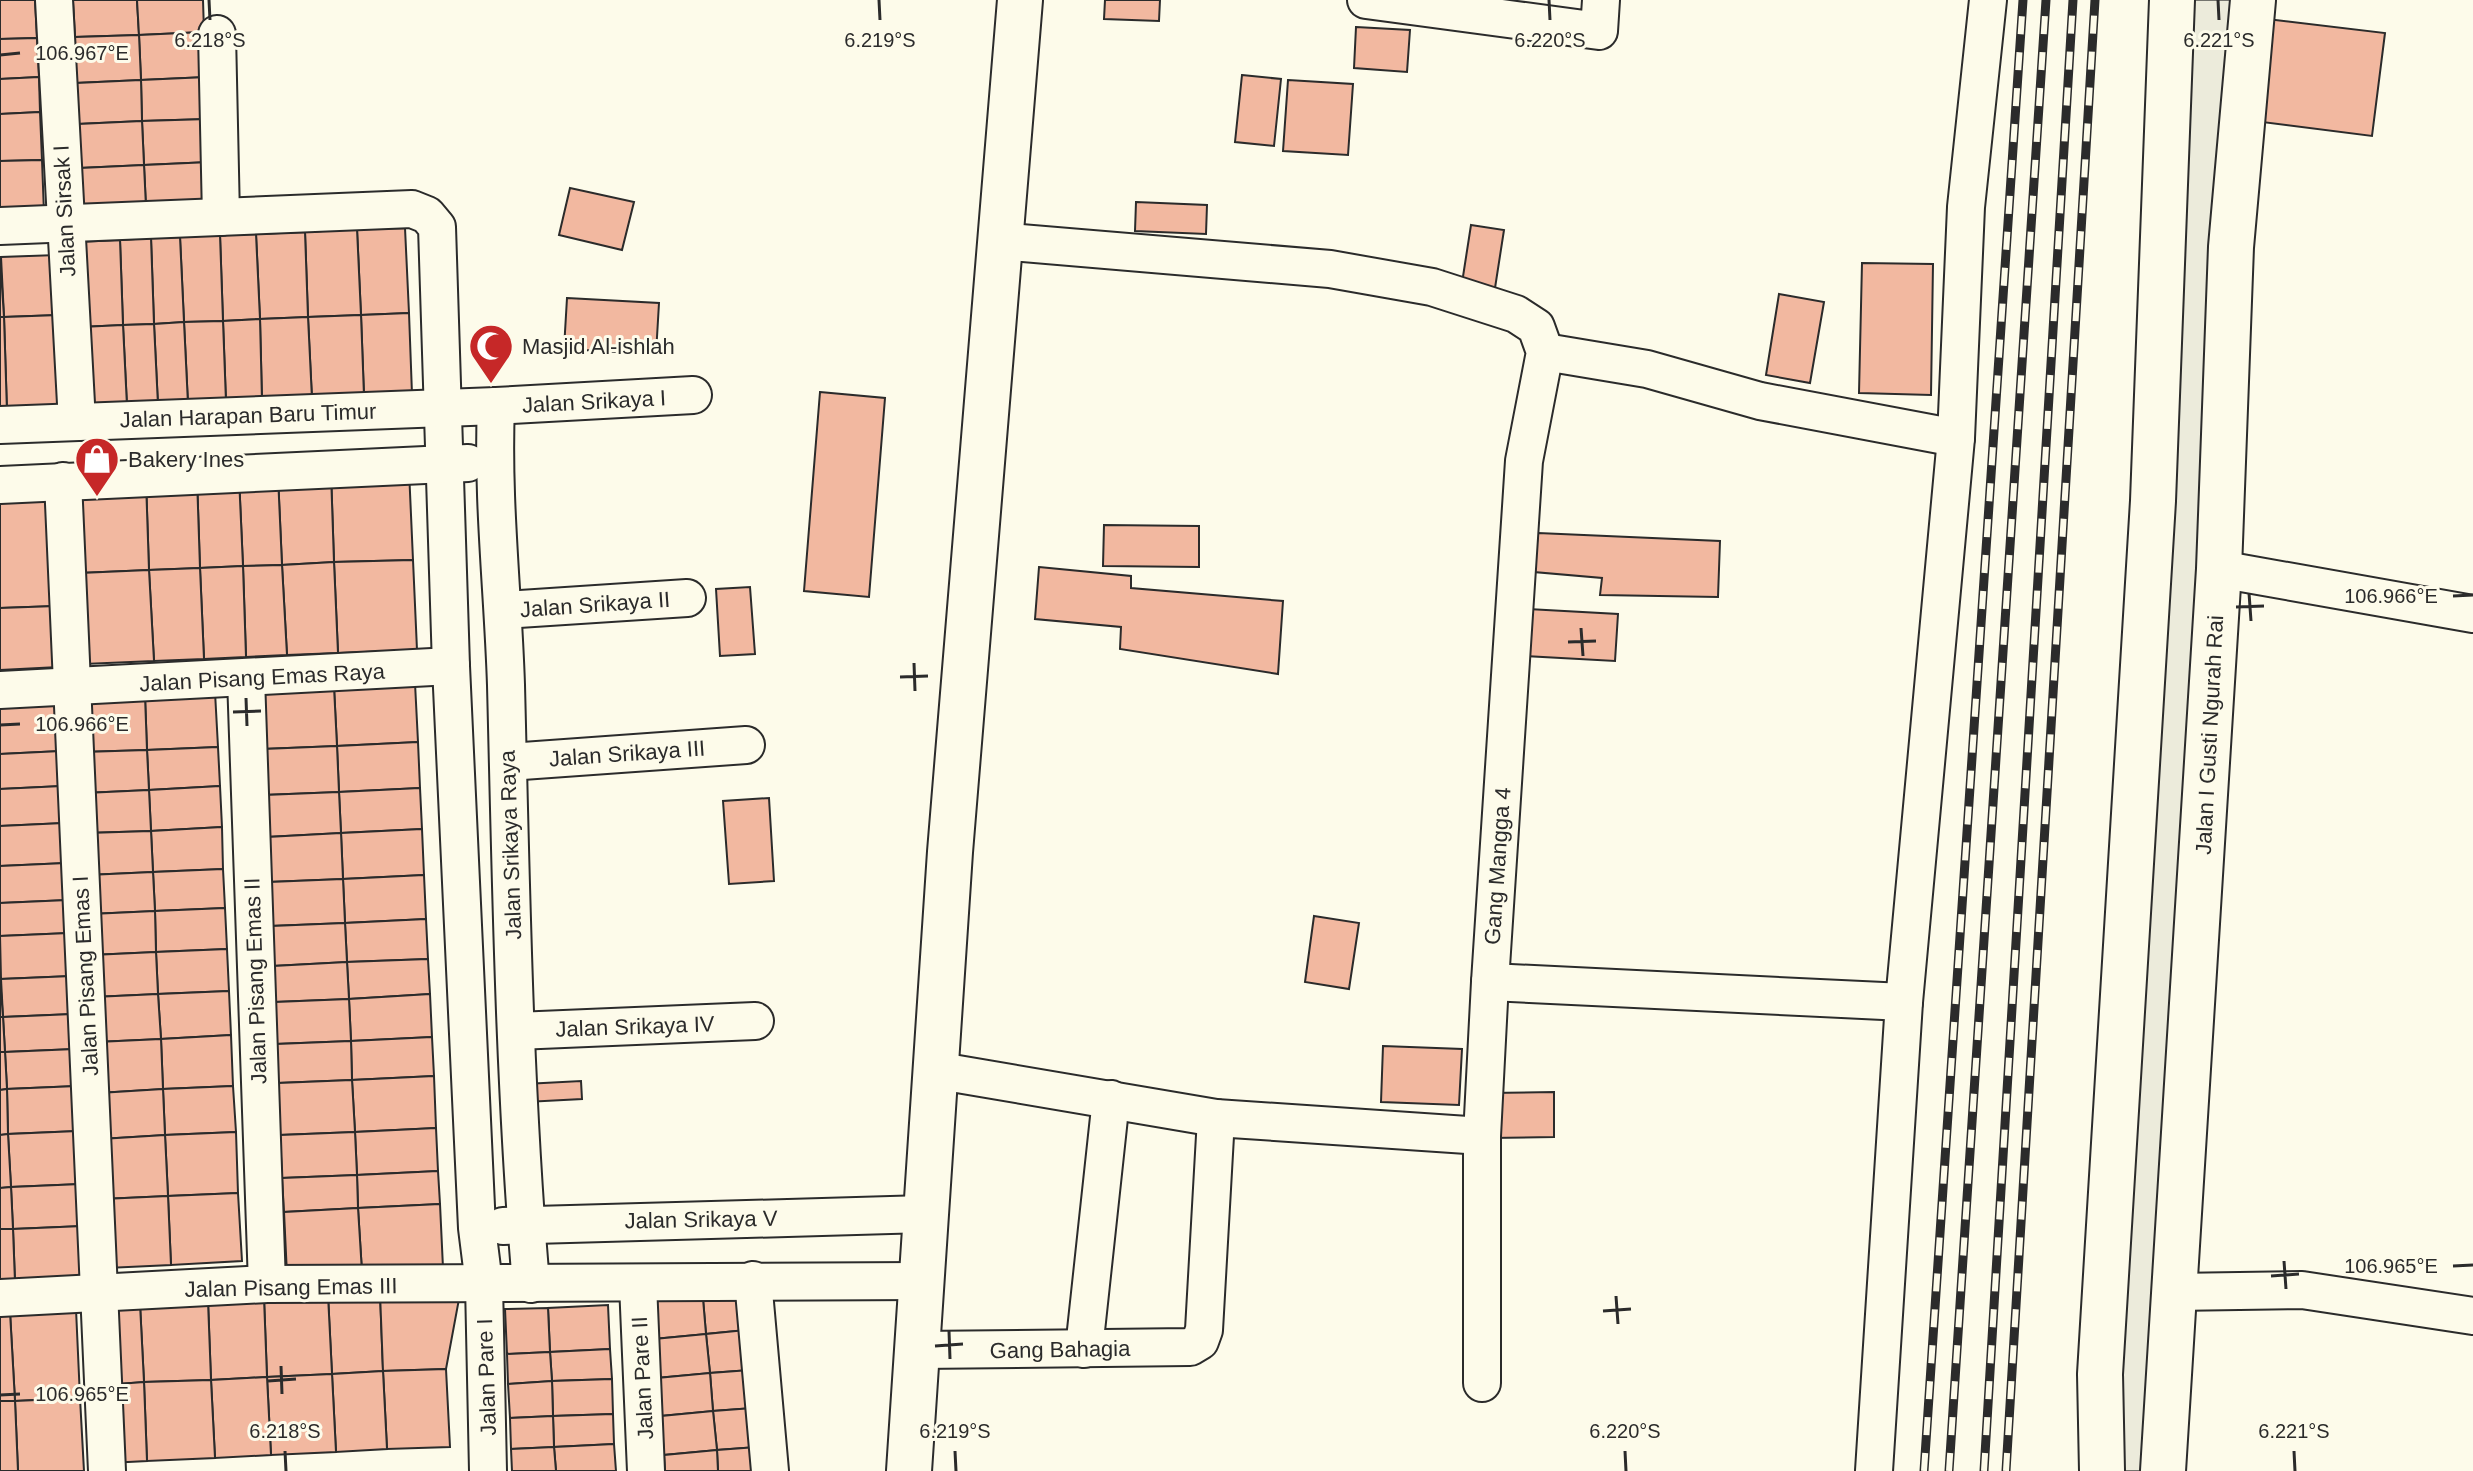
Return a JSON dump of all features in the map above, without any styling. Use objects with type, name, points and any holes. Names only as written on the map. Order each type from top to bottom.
[{"type":"main road","points":[[909,1471],[919,1350],[934,1070],[998,241],[1020,0]]},
{"type":"main road","points":[[2102,1471],[2103,1315],[2153,501],[2172,0]]},
{"type":"main road","name":"Jalan I Gusti Ngurah Rai","points":[[2163,1471],[2219,569],[2231,247],[2253,0]]},
{"type":"street","name":"Jalan Sirsak I","points":[[54,0],[77,422]]},
{"type":"street","points":[[1366,0],[1599,31],[1601,0]]},
{"type":"street","points":[[1874,1471],[1904,1002],[1956,438],[1966,207],[1988,0]]},
{"type":"street","points":[[217,34],[221,217]]},
{"type":"street","points":[[0,226],[412,209],[427,215],[437,227],[451,666],[477,1228],[484,1284],[921,1281]]},
{"type":"street","points":[[998,241],[1330,269],[1432,287],[1516,314],[1536,327],[1545,352],[1647,369],[1760,401],[1956,438]]},
{"type":"street","name":"Gang Mangga 4","points":[[1482,1383],[1482,1136],[1490,982],[1524,461],[1545,352]]},
{"type":"street","name":"Jalan Srikaya I","points":[[496,406],[693,395]]},
{"type":"street","name":"Jalan Harapan Baru Timur","points":[[0,425],[496,406]]},
{"type":"street","name":"Jalan Srikaya Raya","points":[[496,406],[493,462],[504,610],[516,1031],[531,1284]]},
{"type":"street","points":[[0,485],[493,462]]},
{"type":"street","name":"Jalan Pisang Emas I","points":[[63,481],[107,1471]]},
{"type":"street","points":[[2219,569],[2473,614]]},
{"type":"street","name":"Jalan Srikaya II","points":[[504,610],[687,598]]},
{"type":"street","name":"Jalan Pisang Emas Raya","points":[[0,690],[451,666]]},
{"type":"street","name":"Jalan Pisang Emas II","points":[[246,678],[267,1284]]},
{"type":"street","name":"Jalan Srikaya III","points":[[508,762],[746,745]]},
{"type":"street","points":[[1490,982],[1904,1002]]},
{"type":"street","name":"Jalan Srikaya IV","points":[[516,1031],[755,1021]]},
{"type":"street","points":[[934,1070],[1216,1118],[1482,1136]]},
{"type":"street","points":[[1084,1349],[1111,1099]]},
{"type":"street","name":"Gang Bahagia","points":[[919,1350],[1190,1347],[1200,1341],[1204,1330],[1216,1118]]},
{"type":"street","name":"Jalan Srikaya V","points":[[477,1228],[526,1224],[925,1214]]},
{"type":"street","points":[[753,1280],[770,1471]]},
{"type":"street","name":"Jalan Pisang Emas III","points":[[0,1298],[267,1284],[484,1284]]},
{"type":"street","name":"Jalan Pare I","points":[[484,1284],[488,1471]]},
{"type":"street","name":"Jalan Pare II","points":[[638,1284],[646,1471]]},
{"type":"street","points":[[2174,1292],[2302,1290],[2473,1316]]},
{"type":"shaded area","points":[[2172,0],[2253,0],[2163,1471],[2102,1471]]},
{"type":"building","points":[[0,0],[35,0],[37,38],[0,39]]},
{"type":"building","points":[[73,0],[137,0],[139,35],[75,37]]},
{"type":"building","points":[[137,0],[203,0],[204,32],[139,35]]},
{"type":"building","points":[[1105,0],[1160,0],[1159,21],[1104,19]]},
{"type":"building","points":[[2267,19],[2385,33],[2372,136],[2254,121]]},
{"type":"building","points":[[1356,27],[1410,30],[1407,72],[1354,68]]},
{"type":"building","points":[[204,32],[207,77],[141,80],[139,35]]},
{"type":"building","points":[[139,35],[141,80],[76,83],[75,37]]},
{"type":"building","points":[[37,38],[39,77],[0,79],[0,39]]},
{"type":"building","points":[[1242,75],[1281,79],[1274,146],[1235,142]]},
{"type":"building","points":[[39,77],[40,112],[0,114],[0,79]]},
{"type":"building","points":[[207,77],[208,119],[142,121],[141,80]]},
{"type":"building","points":[[141,80],[142,121],[78,124],[76,83]]},
{"type":"building","points":[[1288,80],[1353,84],[1348,155],[1283,151]]},
{"type":"building","points":[[40,112],[42,160],[0,161],[0,114]]},
{"type":"building","points":[[208,119],[210,162],[144,165],[142,121]]},
{"type":"building","points":[[142,121],[144,165],[80,168],[78,124]]},
{"type":"building","points":[[42,160],[44,213],[0,215],[0,161]]},
{"type":"building","points":[[210,162],[212,204],[146,207],[144,165]]},
{"type":"building","points":[[144,165],[146,207],[82,210],[80,168]]},
{"type":"building","points":[[570,188],[634,202],[622,250],[559,235]]},
{"type":"building","points":[[1136,202],[1207,205],[1206,234],[1135,231]]},
{"type":"building","points":[[1471,225],[1504,230],[1495,288],[1462,283]]},
{"type":"building","points":[[405,228],[409,313],[361,315],[357,229]]},
{"type":"building","points":[[357,229],[361,315],[308,317],[305,232]]},
{"type":"building","points":[[305,232],[308,317],[260,319],[256,234]]},
{"type":"building","points":[[256,234],[260,319],[223,321],[220,235]]},
{"type":"building","points":[[220,235],[223,321],[184,322],[180,237]]},
{"type":"building","points":[[180,237],[184,322],[154,324],[151,238]]},
{"type":"building","points":[[151,238],[154,324],[123,325],[120,240]]},
{"type":"building","points":[[120,240],[123,325],[81,327],[77,242]]},
{"type":"building","points":[[57,255],[59,315],[4,317],[1,257]]},
{"type":"building","points":[[0,257],[4,317],[0,317]]},
{"type":"building","points":[[1862,263],[1933,264],[1931,395],[1859,393]]},
{"type":"building","points":[[1779,294],[1824,302],[1810,383],[1766,375]]},
{"type":"building","points":[[567,298],[659,303],[656,354],[564,349]]},
{"type":"building","points":[[409,313],[412,394],[364,396],[361,315]]},
{"type":"building","points":[[59,315],[63,410],[7,412],[4,317]]},
{"type":"building","points":[[361,315],[364,396],[312,399],[308,317]]},
{"type":"building","points":[[0,317],[4,317],[7,412],[0,412]]},
{"type":"building","points":[[308,317],[312,399],[262,401],[260,319]]},
{"type":"building","points":[[260,319],[262,401],[226,402],[223,321]]},
{"type":"building","points":[[223,321],[226,402],[188,404],[184,322]]},
{"type":"building","points":[[184,322],[188,404],[158,405],[154,324]]},
{"type":"building","points":[[154,324],[158,405],[127,406],[123,325]]},
{"type":"building","points":[[123,325],[127,406],[83,408],[81,327]]},
{"type":"building","points":[[820,392],[885,398],[869,597],[804,591]]},
{"type":"building","points":[[409,470],[413,560],[334,562],[331,473]]},
{"type":"building","points":[[331,473],[334,562],[282,565],[278,476]]},
{"type":"building","points":[[278,476],[282,565],[243,566],[239,477]]},
{"type":"building","points":[[239,477],[243,566],[200,568],[197,478]]},
{"type":"building","points":[[197,478],[200,568],[149,570],[146,481]]},
{"type":"building","points":[[146,481],[149,570],[80,573],[77,483]]},
{"type":"building","points":[[52,499],[56,606],[0,608],[0,502]]},
{"type":"building","points":[[1104,525],[1199,526],[1199,567],[1103,566]]},
{"type":"building","points":[[1538,533],[1720,541],[1718,597],[1600,595],[1602,578],[1534,572]]},
{"type":"building","points":[[413,560],[417,650],[338,653],[334,562]]},
{"type":"building","points":[[334,562],[338,653],[287,655],[282,565]]},
{"type":"building","points":[[282,565],[287,655],[246,657],[243,566]]},
{"type":"building","points":[[243,566],[246,657],[204,659],[200,568]]},
{"type":"building","points":[[1039,567],[1131,576],[1131,588],[1283,601],[1278,674],[1120,649],[1121,627],[1035,619]]},
{"type":"building","points":[[200,568],[204,659],[154,661],[149,570]]},
{"type":"building","points":[[149,570],[154,661],[84,664],[80,573]]},
{"type":"building","points":[[750,587],[755,654],[720,656],[716,589]]},
{"type":"building","points":[[56,606],[59,667],[0,670],[0,608]]},
{"type":"building","points":[[1528,609],[1618,614],[1615,661],[1525,656]]},
{"type":"building","points":[[415,683],[418,742],[337,746],[334,687]]},
{"type":"building","points":[[334,687],[337,746],[263,749],[260,690]]},
{"type":"building","points":[[215,692],[218,747],[147,750],[145,696]]},
{"type":"building","points":[[145,696],[147,750],[83,752],[81,698]]},
{"type":"building","points":[[59,703],[61,751],[0,754],[0,706]]},
{"type":"building","points":[[418,742],[420,788],[339,792],[337,746]]},
{"type":"building","points":[[337,746],[339,792],[264,795],[263,749]]},
{"type":"building","points":[[218,747],[220,786],[149,790],[147,750]]},
{"type":"building","points":[[147,750],[149,790],[85,793],[83,752]]},
{"type":"building","points":[[61,751],[62,786],[0,789],[0,754]]},
{"type":"building","points":[[62,786],[64,823],[0,826],[0,789]]},
{"type":"building","points":[[220,786],[222,827],[151,831],[149,790]]},
{"type":"building","points":[[420,788],[422,829],[341,833],[339,792]]},
{"type":"building","points":[[149,790],[151,831],[87,833],[85,793]]},
{"type":"building","points":[[339,792],[341,833],[267,837],[264,795]]},
{"type":"building","points":[[769,798],[774,881],[729,884],[723,801]]},
{"type":"building","points":[[64,823],[66,863],[0,866],[0,826]]},
{"type":"building","points":[[222,827],[223,869],[153,872],[151,831]]},
{"type":"building","points":[[422,829],[424,875],[343,879],[341,833]]},
{"type":"building","points":[[151,831],[153,872],[88,875],[87,833]]},
{"type":"building","points":[[341,833],[343,879],[269,882],[267,837]]},
{"type":"building","points":[[66,863],[68,900],[0,903],[0,866]]},
{"type":"building","points":[[223,869],[225,908],[155,911],[153,872]]},
{"type":"building","points":[[153,872],[155,911],[91,914],[88,875]]},
{"type":"building","points":[[424,875],[426,919],[345,923],[343,879]]},
{"type":"building","points":[[343,879],[345,923],[271,926],[269,882]]},
{"type":"building","points":[[68,900],[69,933],[0,936],[0,903]]},
{"type":"building","points":[[225,908],[227,949],[156,952],[155,911]]},
{"type":"building","points":[[155,911],[156,952],[92,955],[91,914]]},
{"type":"building","points":[[1314,916],[1359,923],[1349,989],[1305,982]]},
{"type":"building","points":[[426,919],[428,959],[347,962],[345,923]]},
{"type":"building","points":[[345,923],[347,962],[273,966],[271,926]]},
{"type":"building","points":[[69,933],[72,976],[1,979],[0,936]]},
{"type":"building","points":[[227,949],[229,991],[158,994],[156,952]]},
{"type":"building","points":[[156,952],[158,994],[94,997],[92,955]]},
{"type":"building","points":[[428,959],[430,994],[349,999],[347,962]]},
{"type":"building","points":[[347,962],[349,999],[275,1002],[273,966]]},
{"type":"building","points":[[72,976],[73,1014],[3,1017],[1,979]]},
{"type":"building","points":[[0,979],[3,1017],[0,1017]]},
{"type":"building","points":[[229,991],[231,1035],[161,1039],[158,994]]},
{"type":"building","points":[[158,994],[161,1039],[97,1042],[94,997]]},
{"type":"building","points":[[430,994],[432,1037],[351,1041],[349,999]]},
{"type":"building","points":[[349,999],[351,1041],[276,1044],[275,1002]]},
{"type":"building","points":[[73,1014],[75,1049],[5,1052],[3,1017]]},
{"type":"building","points":[[0,1017],[3,1017],[5,1052],[0,1052]]},
{"type":"building","points":[[231,1035],[233,1086],[163,1089],[161,1039]]},
{"type":"building","points":[[432,1037],[434,1076],[352,1080],[351,1041]]},
{"type":"building","points":[[161,1039],[163,1089],[99,1093],[97,1042]]},
{"type":"building","points":[[351,1041],[352,1080],[278,1083],[276,1044]]},
{"type":"building","points":[[1383,1046],[1462,1049],[1459,1105],[1381,1102]]},
{"type":"building","points":[[75,1049],[77,1086],[7,1089],[5,1052]]},
{"type":"building","points":[[0,1052],[5,1052],[7,1089],[0,1090]]},
{"type":"building","points":[[434,1076],[436,1128],[355,1132],[352,1080]]},
{"type":"building","points":[[352,1080],[355,1132],[280,1135],[278,1083]]},
{"type":"building","points":[[581,1081],[582,1099],[526,1102],[525,1084]]},
{"type":"building","points":[[77,1086],[78,1131],[8,1134],[7,1089]]},
{"type":"building","points":[[233,1086],[236,1132],[165,1135],[163,1089]]},
{"type":"building","points":[[7,1089],[8,1134],[0,1135],[0,1090]]},
{"type":"building","points":[[163,1089],[165,1135],[101,1139],[99,1093]]},
{"type":"building","points":[[1554,1092],[1554,1137],[1490,1138],[1489,1093]]},
{"type":"building","points":[[436,1128],[438,1171],[357,1175],[355,1132]]},
{"type":"building","points":[[78,1131],[81,1184],[11,1187],[8,1134]]},
{"type":"building","points":[[236,1132],[238,1193],[168,1196],[165,1135]]},
{"type":"building","points":[[355,1132],[357,1175],[282,1178],[280,1135]]},
{"type":"building","points":[[8,1134],[11,1187],[0,1188],[0,1135]]},
{"type":"building","points":[[165,1135],[168,1196],[103,1199],[101,1139]]},
{"type":"building","points":[[438,1171],[440,1204],[358,1208],[357,1175]]},
{"type":"building","points":[[357,1175],[358,1208],[284,1212],[282,1178]]},
{"type":"building","points":[[81,1184],[83,1226],[13,1229],[11,1187]]},
{"type":"building","points":[[11,1187],[13,1229],[0,1229],[0,1188]]},
{"type":"building","points":[[238,1193],[242,1261],[171,1265],[168,1196]]},
{"type":"building","points":[[168,1196],[171,1265],[107,1268],[103,1199]]},
{"type":"building","points":[[440,1204],[443,1268],[362,1272],[358,1208]]},
{"type":"building","points":[[358,1208],[362,1272],[287,1275],[284,1212]]},
{"type":"building","points":[[83,1226],[86,1279],[15,1282],[13,1229]]},
{"type":"building","points":[[0,1229],[13,1229],[15,1282],[0,1283]]},
{"type":"building","points":[[742,1283],[746,1330],[706,1334],[702,1287]]},
{"type":"building","points":[[702,1287],[706,1334],[654,1339],[649,1292]]},
{"type":"building","points":[[380,1293],[383,1371],[332,1374],[328,1295]]},
{"type":"building","points":[[380,1293],[459,1299],[446,1369],[383,1371]]},
{"type":"building","points":[[328,1295],[332,1374],[267,1377],[264,1298]]},
{"type":"building","points":[[264,1298],[267,1377],[211,1380],[208,1301]]},
{"type":"building","points":[[208,1301],[211,1380],[144,1382],[140,1304]]},
{"type":"building","points":[[140,1304],[144,1382],[105,1385],[102,1306]]},
{"type":"building","points":[[608,1305],[610,1349],[550,1352],[548,1308]]},
{"type":"building","points":[[548,1308],[550,1352],[507,1354],[505,1309]]},
{"type":"building","points":[[76,1309],[80,1398],[15,1401],[10,1312]]},
{"type":"building","points":[[0,1312],[10,1312],[15,1401],[0,1401]]},
{"type":"building","points":[[746,1330],[750,1370],[710,1373],[706,1334]]},
{"type":"building","points":[[706,1334],[710,1373],[657,1378],[654,1339]]},
{"type":"building","points":[[610,1349],[612,1379],[552,1381],[550,1352]]},
{"type":"building","points":[[550,1352],[552,1381],[508,1384],[507,1354]]},
{"type":"building","points":[[446,1369],[450,1447],[387,1449],[383,1371]]},
{"type":"building","points":[[750,1370],[753,1408],[713,1411],[710,1373]]},
{"type":"building","points":[[383,1371],[387,1449],[336,1452],[332,1374]]},
{"type":"building","points":[[710,1373],[713,1411],[661,1416],[657,1378]]},
{"type":"building","points":[[332,1374],[336,1452],[271,1455],[267,1377]]},
{"type":"building","points":[[267,1377],[271,1455],[215,1458],[211,1380]]},
{"type":"building","points":[[612,1379],[613,1414],[553,1416],[552,1381]]},
{"type":"building","points":[[211,1380],[215,1458],[147,1461],[144,1382]]},
{"type":"building","points":[[552,1381],[553,1416],[510,1418],[508,1384]]},
{"type":"building","points":[[144,1382],[147,1461],[109,1463],[105,1385]]},
{"type":"building","points":[[80,1398],[84,1471],[18,1471],[15,1401]]},
{"type":"building","points":[[0,1401],[15,1401],[18,1471],[0,1471]]},
{"type":"building","points":[[753,1408],[757,1447],[717,1450],[713,1411]]},
{"type":"building","points":[[713,1411],[717,1450],[664,1455],[661,1416]]},
{"type":"building","points":[[613,1414],[614,1444],[554,1447],[553,1416]]},
{"type":"building","points":[[553,1416],[554,1447],[511,1449],[510,1418]]},
{"type":"building","points":[[614,1444],[616,1471],[556,1471],[554,1447]]},
{"type":"building","points":[[554,1447],[556,1471],[512,1471],[511,1449]]},
{"type":"building","points":[[757,1447],[759,1471],[718,1471],[717,1450]]},
{"type":"building","points":[[717,1450],[718,1471],[665,1471],[664,1455]]},
{"type":"railway","points":[[1924,1471],[2023,0]]},
{"type":"railway","points":[[1949,1471],[2046,0]]},
{"type":"railway","points":[[1984,1471],[2073,0]]},
{"type":"railway","points":[[2006,1471],[2095,0]]},
{"type":"place","name":"Masjid Al-ishlah","points":[[491,385]]},
{"type":"place","name":"Bakery Ines","points":[[97,498]]}]
